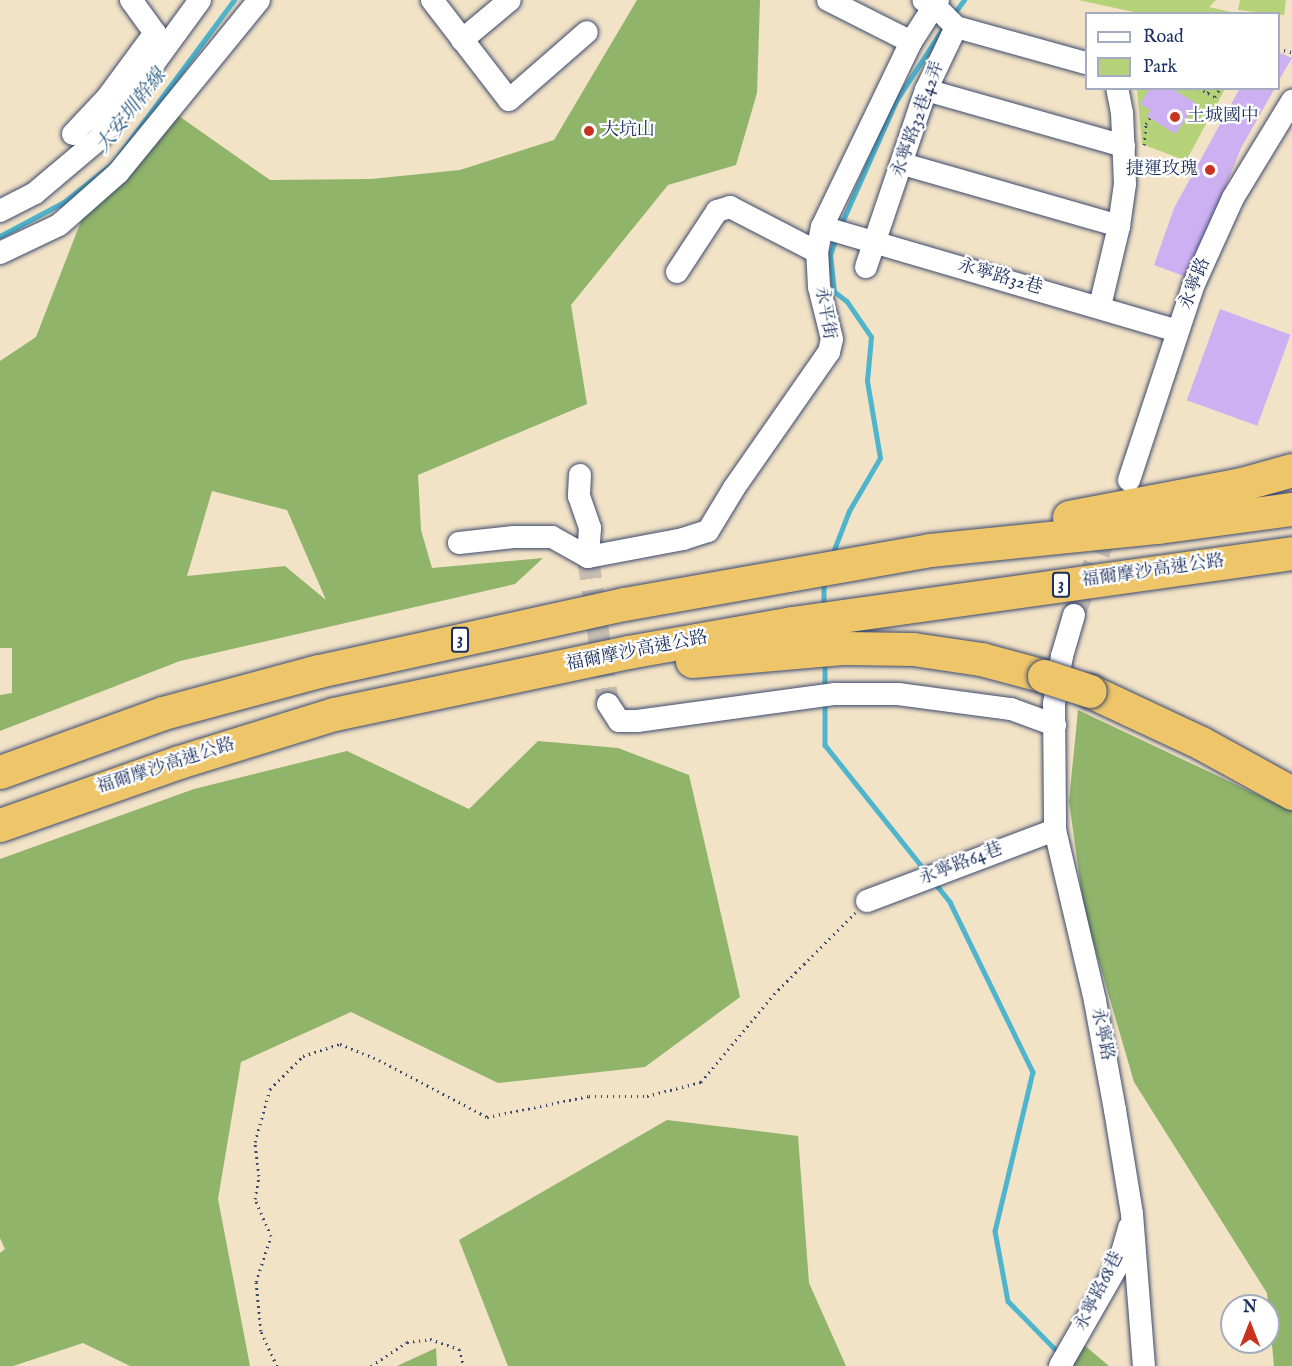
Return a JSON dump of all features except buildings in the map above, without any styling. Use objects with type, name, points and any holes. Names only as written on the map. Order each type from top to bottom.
[{"type":"highway","points":[[930,550],[1001,530],[1242,484],[1292,470]]},
{"type":"highway","name":"3","points":[[0,772],[163,713],[319,670],[624,604],[930,550],[1158,527],[1292,509]]},
{"type":"highway","name":"福爾摩沙高速公路","points":[[0,825],[178,762],[334,714],[825,634],[1292,553]]},
{"type":"highway","points":[[825,634],[981,659],[1051,702],[1090,691],[1201,743],[1292,794]]},
{"type":"street","points":[[73,134],[107,98],[155,33],[131,0]]},
{"type":"street","points":[[0,211],[35,193],[98,140],[200,0]]},
{"type":"street","points":[[0,253],[59,225],[118,173],[260,0]]},
{"type":"street","points":[[432,0],[509,100],[587,32]]},
{"type":"street","points":[[462,40],[510,0]]},
{"type":"street","points":[[828,0],[912,42]]},
{"type":"street","points":[[932,2],[956,27],[1085,63]]},
{"type":"street","name":"永平街","points":[[588,557],[683,539],[708,531],[734,488],[829,352],[832,339],[819,287],[817,252],[822,226],[932,2]]},
{"type":"street","name":"永寧路32巷42弄","points":[[866,267],[903,164],[926,90],[956,27]]},
{"type":"street","points":[[926,90],[1133,149]]},
{"type":"street","points":[[1100,306],[1119,226],[1133,149],[1118,90]]},
{"type":"street","name":"永寧路","points":[[1128,480],[1194,284],[1233,198],[1292,101]]},
{"type":"street","points":[[903,164],[1119,226]]},
{"type":"street","points":[[677,272],[717,211],[729,207],[817,252]]},
{"type":"street","name":"永寧路32巷","points":[[822,226],[1100,306],[1177,331]]},
{"type":"street","points":[[459,543],[514,537],[552,537],[588,557],[590,528],[579,496],[580,475]]},
{"type":"street","name":"永寧路","points":[[1074,615],[1051,702],[1055,830],[1095,1001],[1132,1214],[1144,1366]]},
{"type":"street","points":[[608,704],[619,721],[637,721],[835,694],[898,694],[1011,709],[1051,702]]},
{"type":"street","name":"永寧路64巷","points":[[867,901],[1055,830]]},
{"type":"street","name":"永寧路68巷","points":[[1060,1366],[1119,1263],[1132,1214]]},
{"type":"path","points":[[1202,90],[1215,97],[1219,90]]},
{"type":"path","points":[[1133,149],[1150,118]]},
{"type":"path","points":[[277,1366],[261,1331],[256,1282],[271,1236],[255,1199],[259,1176],[255,1142],[270,1089],[303,1056],[339,1044],[379,1060],[487,1117],[589,1096],[647,1096],[701,1082],[774,994],[867,901]]},
{"type":"path","points":[[371,1366],[407,1342],[430,1340],[459,1349],[464,1366]]},
{"type":"green space","points":[[637,0],[760,0],[757,93],[736,165],[668,185],[571,305],[587,404],[418,475],[421,530],[432,568],[543,558],[515,584],[180,661],[0,731],[0,695],[12,693],[12,648],[0,648],[0,361],[36,337],[83,216],[176,114],[270,180],[371,179],[460,170],[554,140]],"holes":[[[212,491],[287,510],[326,600],[285,566],[187,576]]]},
{"type":"green space","points":[[1078,0],[1216,0],[1209,7],[1232,12],[1134,12]]},
{"type":"green space","points":[[1240,0],[1286,0],[1284,15],[1280,15],[1280,12],[1238,10]]},
{"type":"green space","name":"土城國中","points":[[1137,90],[1224,90],[1186,161],[1142,144]]},
{"type":"green space","points":[[1078,710],[1292,811],[1292,1366],[1274,1366],[1273,1354],[1280,1354],[1280,1294],[1267,1294],[1134,1082],[1084,910],[1069,801]]},
{"type":"green space","points":[[538,741],[618,748],[689,775],[740,997],[645,1067],[498,1083],[351,1012],[241,1062],[218,1199],[250,1366],[130,1366],[83,1343],[13,1366],[0,1366],[0,1253],[5,1249],[0,1238],[0,859],[194,789],[347,751],[469,809]]},
{"type":"green space","points":[[667,1120],[798,1136],[809,1283],[846,1366],[508,1366],[459,1240]]},
{"type":"green space","points":[[1083,1344],[1109,1366],[1069,1366]]},
{"type":"green space","points":[[436,1348],[437,1366],[397,1366]]},
{"type":"waterway","name":"大安圳幹線","points":[[0,236],[64,202],[113,163],[234,0]]},
{"type":"waterway","points":[[952,16],[964,0]]},
{"type":"waterway","points":[[840,227],[896,101],[945,25]]},
{"type":"waterway","points":[[832,555],[849,511],[880,458],[867,381],[871,337],[847,302],[834,292],[830,255],[836,238]]},
{"type":"waterway","points":[[824,580],[824,608]]},
{"type":"waterway","points":[[825,661],[825,689]]},
{"type":"waterway","points":[[825,700],[825,745],[927,873]]},
{"type":"waterway","points":[[934,882],[950,902],[1033,1072],[995,1231],[1008,1301],[1059,1353]]},
{"type":"tunnel","points":[[1074,615],[1112,520]]},
{"type":"tunnel","points":[[588,557],[608,704]]},
{"type":"place","name":"土城國中","points":[[1175,117]]},
{"type":"place","name":"大坑山","points":[[589,131]]},
{"type":"place","name":"捷運玫瑰","points":[[1210,170]]}]
